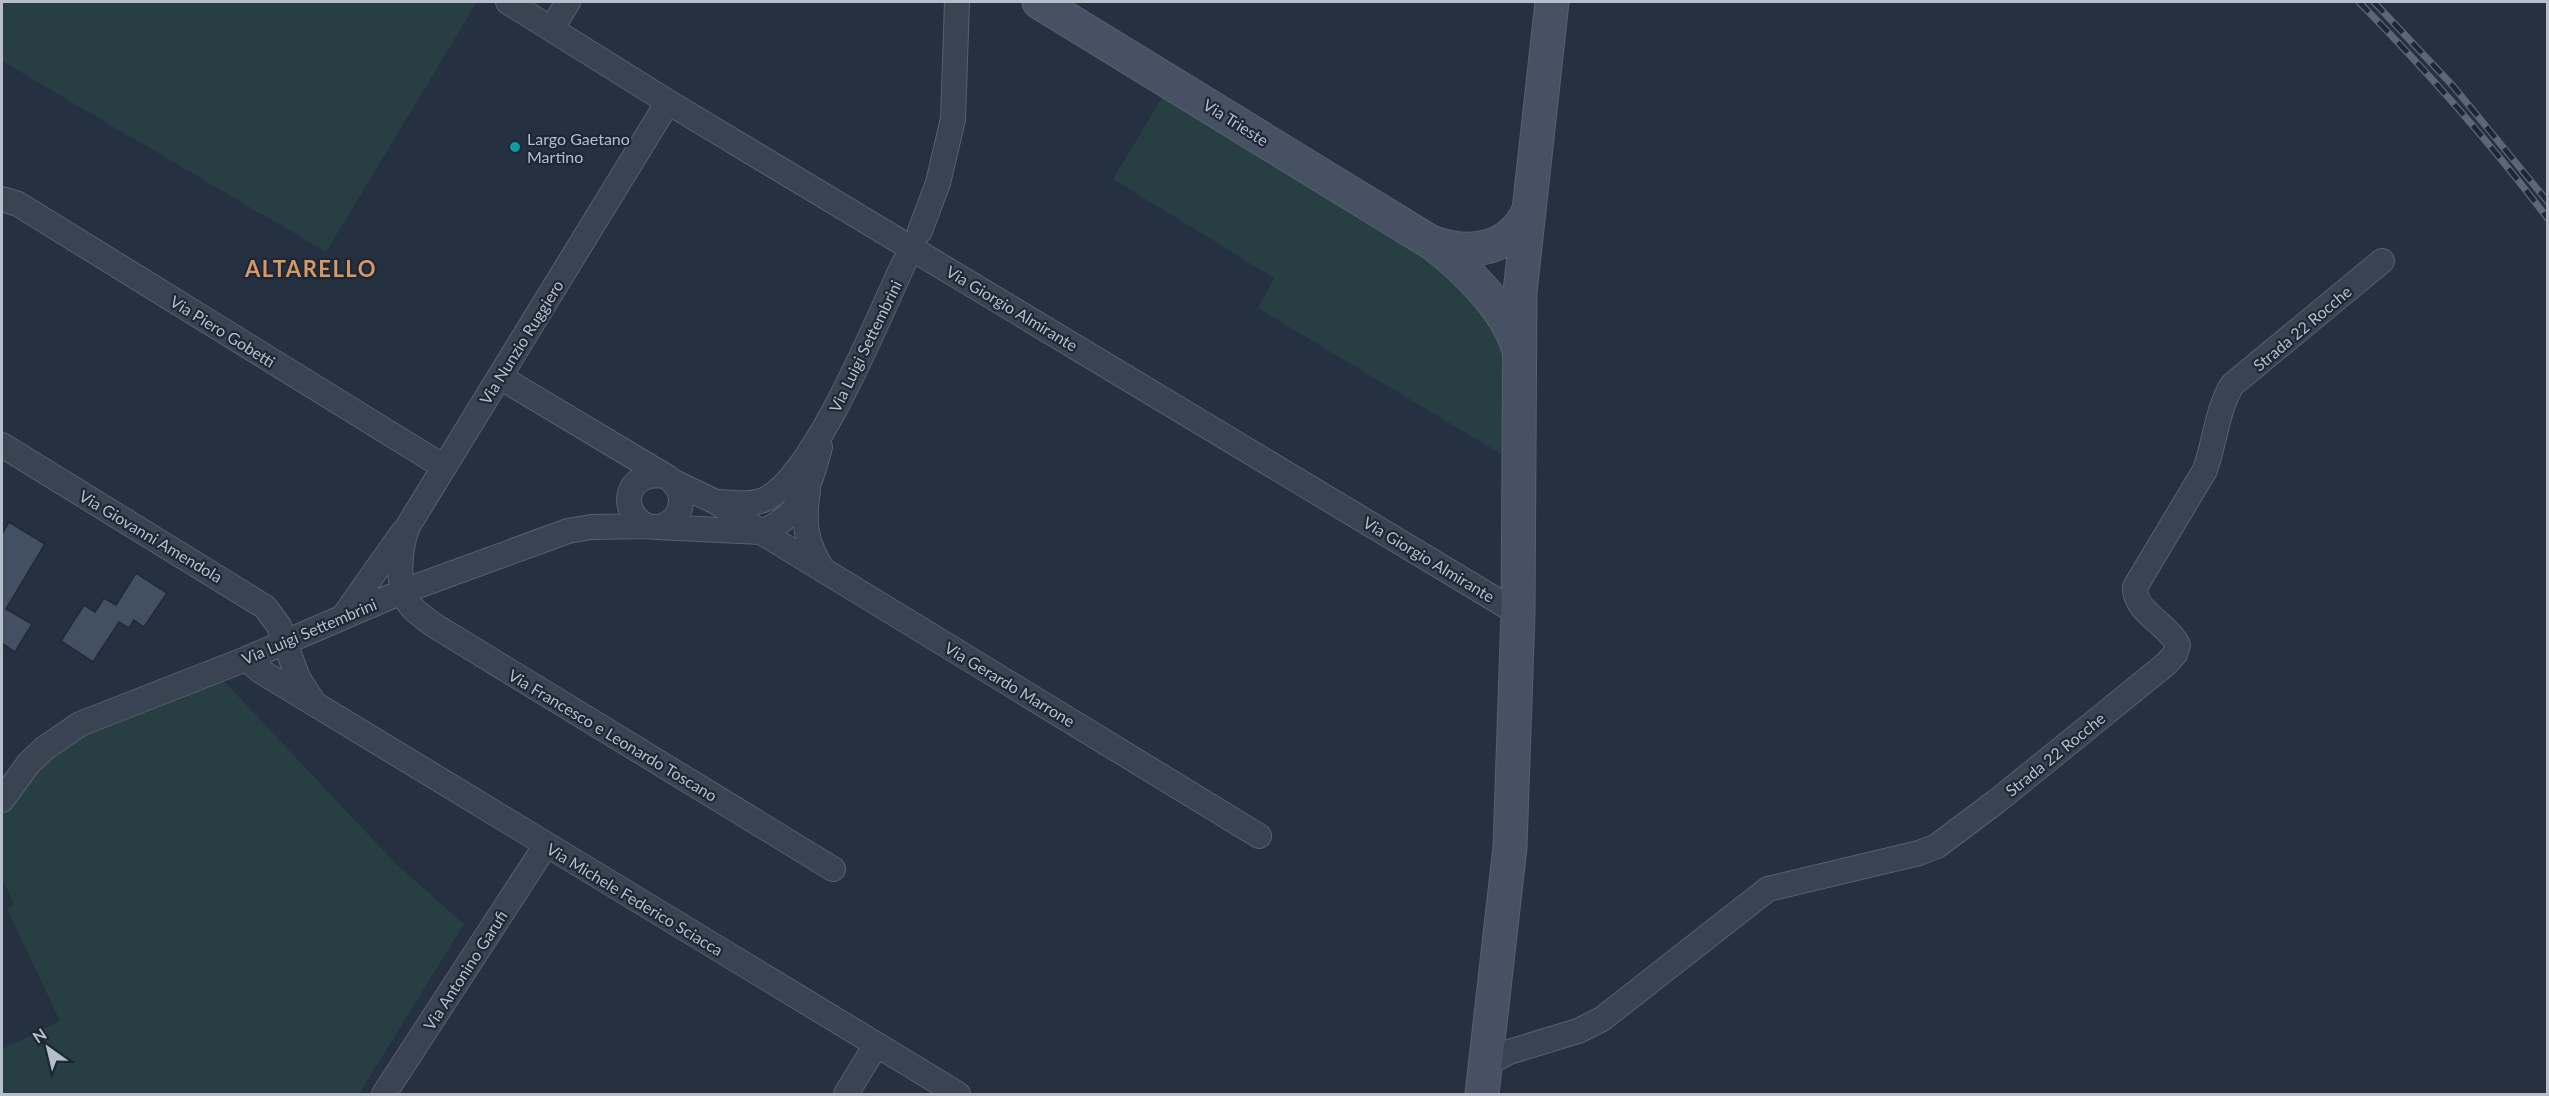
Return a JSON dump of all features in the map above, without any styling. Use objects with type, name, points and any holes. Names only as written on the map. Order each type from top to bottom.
[{"type":"street","name":"Via Giorgio Almirante","points":[[508,2],[668,102],[1518,613]]},
{"type":"street","points":[[552,28],[568,2]]},
{"type":"street","points":[[920,231],[938,183],[953,119],[957,2]]},
{"type":"street","name":"Via Trieste","points":[[1039,2],[1432,243],[1470,260]]},
{"type":"street","points":[[1478,1086],[1510,847],[1518,613],[1521,280],[1552,2]]},
{"type":"street","name":"Via Nunzio Ruggiero","points":[[404,591],[399,558],[408,526],[668,102]]},
{"type":"street","name":"Via Piero Gobetti","points":[[2,199],[18,204],[444,467]]},
{"type":"street","points":[[1470,260],[1506,238],[1523,223],[1528,212]]},
{"type":"street","points":[[1470,260],[1494,290],[1503,292],[1512,289],[1521,280]]},
{"type":"street","points":[[1470,260],[1510,327],[1521,356]]},
{"type":"street","name":"Strada 22 Rocche","points":[[1478,1086],[1509,1052],[1578,1031],[1602,1019],[1768,889],[1919,853],[1937,846],[1997,801],[2166,664],[2175,654],[2178,645],[2174,636],[2140,604],[2134,596],[2134,587],[2205,470],[2223,399],[2232,385],[2382,261]]},
{"type":"street","name":"Via Luigi Settembrini","points":[[825,429],[904,263]]},
{"type":"street","points":[[500,377],[671,479],[716,502],[749,504],[765,499],[781,489],[825,429]]},
{"type":"street","points":[[823,570],[815,557],[805,528],[804,514],[808,488],[825,429]]},
{"type":"street","name":"Via Giovanni Amendola","points":[[2,445],[265,607],[279,626],[298,678],[314,703]]},
{"type":"street","points":[[650,475],[671,479],[682,497],[678,514],[665,526],[652,526],[634,516],[630,508],[631,491],[642,478],[650,475]]},
{"type":"street","points":[[761,532],[785,518],[808,488]]},
{"type":"street","name":"Via Gerardo Marrone","points":[[716,502],[761,532],[1259,836]]},
{"type":"street","points":[[344,617],[408,526]]},
{"type":"street","name":"Via Luigi Settembrini","points":[[2,800],[29,763],[45,748],[80,724],[246,659],[404,591],[568,531],[591,527],[652,526],[761,532]]},
{"type":"street","name":"Via Francesco e Leonardo Toscano","points":[[404,591],[409,605],[432,624],[833,869]]},
{"type":"street","name":"Via Michele Federico Sciacca","points":[[246,659],[262,672],[958,1095]]},
{"type":"street","name":"Via Antonino Garufi","points":[[384,1095],[546,845]]},
{"type":"street","points":[[846,1095],[876,1045]]},
{"type":"green space","points":[[2,2],[477,2],[326,252],[2,61]]},
{"type":"green space","points":[[1163,96],[1422,251],[1486,312],[1505,351],[1506,457],[1258,308],[1274,278],[1113,179]]},
{"type":"green space","points":[[221,678],[396,864],[464,924],[359,1094],[2,1094],[2,1049],[60,1021],[7,909],[14,904],[2,878],[2,813],[21,785],[41,764],[90,731]]},
{"type":"building","points":[[9,522],[45,544],[6,609],[32,624],[15,652],[2,643],[2,534]]},
{"type":"building","points":[[136,573],[167,593],[144,627],[134,620],[129,628],[119,622],[93,662],[61,641],[84,605],[95,612],[104,598],[116,605]]},
{"type":"railway","points":[[2359,2],[2457,107],[2548,219]]},
{"type":"railway","points":[[2374,2],[2453,86],[2548,202]]},
{"type":"place","name":"Largo Gaetano Martino","points":[[515,147]]},
{"type":"district","name":"ALTARELLO","points":[[311,268]]}]
